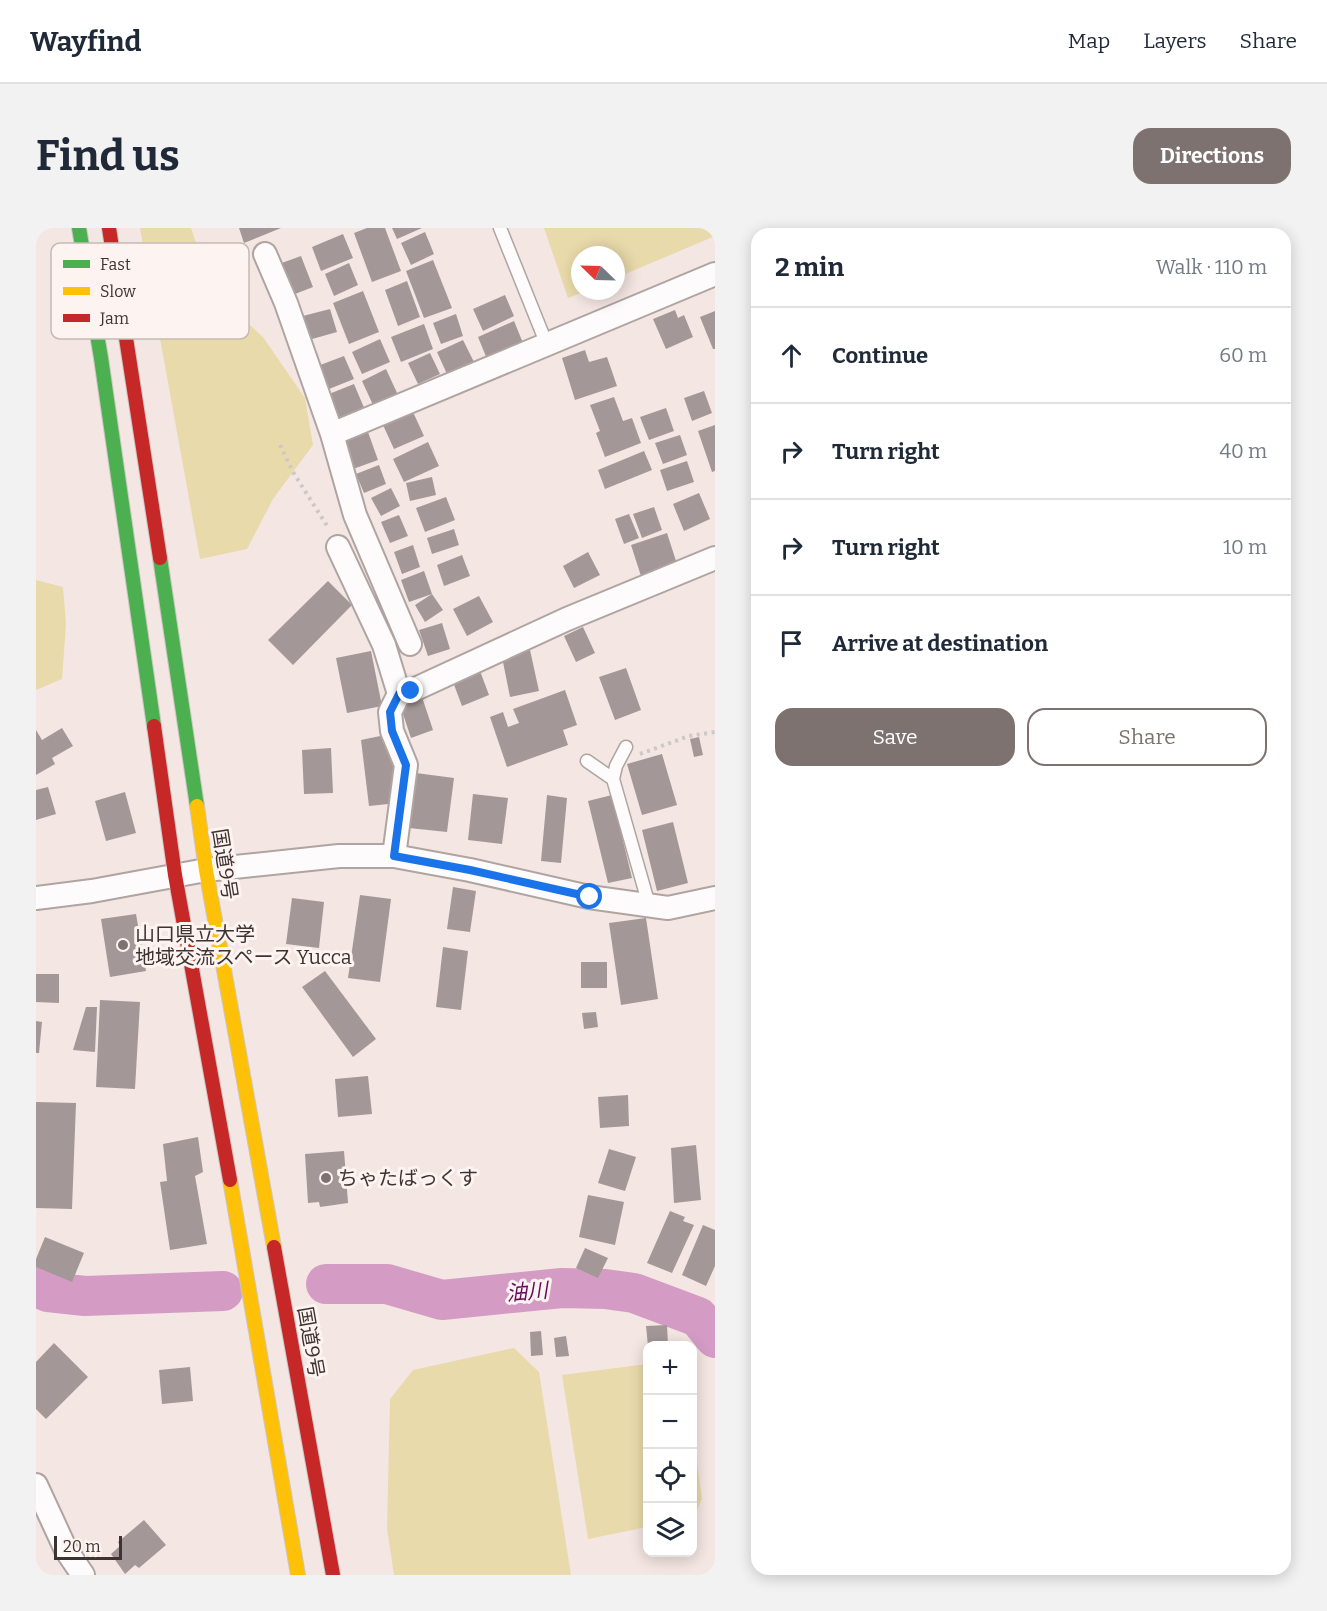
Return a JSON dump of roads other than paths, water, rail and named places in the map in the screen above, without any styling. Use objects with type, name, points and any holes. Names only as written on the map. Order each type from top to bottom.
[{"type":"highway","points":[[79,228],[82,243]]},
{"type":"highway","name":"国道9号","points":[[109,228],[112,243]]},
{"type":"highway","points":[[98,339],[175,875],[267,1387],[298,1575]]},
{"type":"highway","name":"国道9号","points":[[128,339],[206,870],[333,1575]]},
{"type":"street","points":[[265,254],[286,303],[332,434],[355,515],[410,644]]},
{"type":"street","points":[[332,434],[715,274]]},
{"type":"street","points":[[338,547],[384,645],[399,694],[390,712],[392,731],[406,765],[394,856]]},
{"type":"street","points":[[399,694],[411,691],[567,619],[715,558]]},
{"type":"street","points":[[36,898],[92,891],[206,870],[339,856],[394,856],[470,870],[590,897],[668,908],[715,898]]},
{"type":"street","points":[[36,1485],[66,1550],[83,1575]]},
{"type":"lane","points":[[500,228],[547,345]]},
{"type":"lane","points":[[626,747],[614,772],[649,905]]},
{"type":"lane","points":[[587,761],[614,772]]},
{"type":"waterway","name":"油川","points":[[326,1284],[387,1284],[442,1300],[562,1288],[605,1289],[634,1293],[698,1317],[715,1338]]},
{"type":"waterway","name":"油川","points":[[36,1287],[48,1292],[85,1296],[223,1291]]},
{"type":"place","name":"山口県立大学 地域交流スペース Yucca","points":[[123,945]]},
{"type":"place","name":"ちゃたばっくす","points":[[326,1178]]}]
